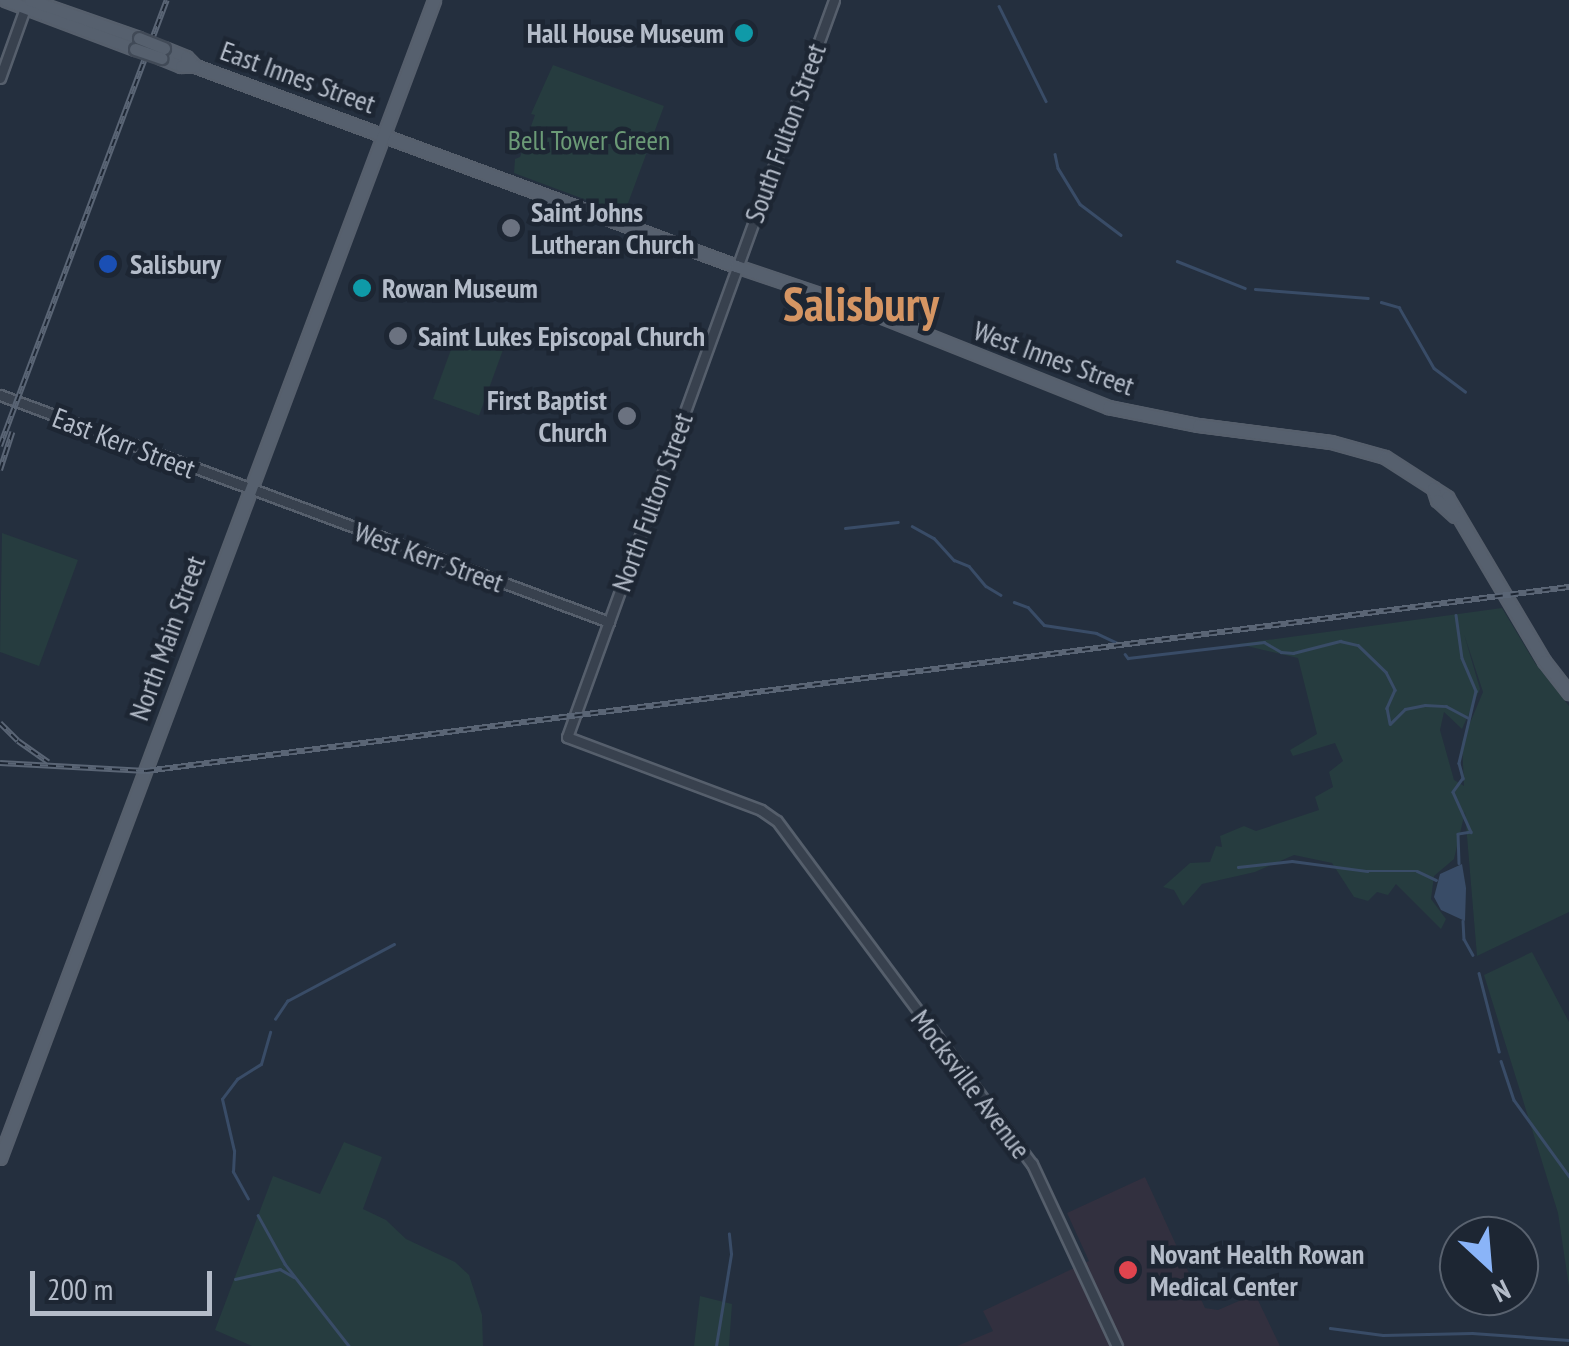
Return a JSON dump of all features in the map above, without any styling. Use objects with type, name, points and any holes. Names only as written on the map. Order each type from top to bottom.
[{"type":"main road","name":"East Innes Street","points":[[5,0],[28,3],[163,53],[186,56],[195,66],[383,136]]},
{"type":"main road","name":"North Main Street","points":[[0,1158],[434,0]]},
{"type":"main road","name":"West Innes Street","points":[[383,136],[852,305],[1108,407],[1351,447],[1402,466],[1433,488],[1437,500],[1455,516],[1569,693]]},
{"type":"street","name":"South Fulton Street","points":[[736,266],[834,0]]},
{"type":"street","points":[[0,78],[28,3]]},
{"type":"street","name":"North Fulton Street","points":[[566,737],[736,266]]},
{"type":"street","name":"East Kerr Street","points":[[0,395],[249,490]]},
{"type":"street","name":"West Kerr Street","points":[[249,490],[609,622]]},
{"type":"street","name":"Mocksville Avenue","points":[[566,737],[776,819],[1032,1164],[1117,1346]]},
{"type":"shaded area","name":"Novant Health Rowan Medical Center","points":[[1145,1177],[1205,1308],[1218,1310],[1255,1294],[1280,1346],[957,1346],[993,1331],[983,1311],[1089,1261],[1067,1213]]},
{"type":"green space","name":"Bell Tower Green","points":[[553,65],[664,106],[624,214],[514,173],[515,159],[520,157],[535,115],[531,114]]},
{"type":"green space","points":[[457,333],[503,350],[479,416],[433,399]]},
{"type":"green space","points":[[2,533],[78,560],[39,666],[0,652]]},
{"type":"green space","points":[[1502,608],[1535,663],[1569,706],[1569,912],[1477,956],[1465,812],[1454,859],[1434,876],[1431,899],[1446,919],[1441,929],[1396,884],[1388,895],[1377,892],[1368,901],[1354,897],[1332,863],[1294,855],[1255,872],[1202,884],[1183,906],[1174,890],[1163,887],[1190,863],[1210,862],[1216,846],[1222,847],[1220,836],[1244,826],[1256,831],[1319,810],[1315,797],[1333,787],[1329,772],[1343,761],[1335,743],[1293,756],[1290,750],[1317,734],[1298,658],[1238,644]],"holes":[[[1464,634],[1483,692],[1462,742],[1464,786],[1454,780],[1440,730],[1444,712],[1462,729],[1480,689]]]},
{"type":"green space","points":[[1532,952],[1569,1022],[1569,1287],[1558,1213],[1484,975]]},
{"type":"green space","points":[[344,1142],[382,1157],[363,1209],[386,1220],[406,1239],[455,1262],[469,1275],[482,1315],[483,1346],[252,1346],[215,1330],[273,1176],[320,1194]]},
{"type":"green space","points":[[700,1296],[732,1304],[729,1346],[694,1346]]},
{"type":"water","points":[[1462,864],[1465,921],[1441,910],[1434,897],[1440,874]]},
{"type":"waterway","points":[[999,6],[1046,101]]},
{"type":"waterway","points":[[1055,154],[1058,168],[1080,204],[1121,235]]},
{"type":"waterway","points":[[1177,261],[1245,288]]},
{"type":"waterway","points":[[1255,289],[1368,298]]},
{"type":"waterway","points":[[1381,302],[1399,307],[1434,368],[1465,391]]},
{"type":"waterway","points":[[845,528],[898,522]]},
{"type":"waterway","points":[[912,526],[934,538],[954,560],[969,566],[986,586],[1001,595]]},
{"type":"waterway","points":[[1014,602],[1028,607],[1044,625],[1096,633],[1117,643]]},
{"type":"waterway","points":[[1456,615],[1462,658],[1476,691],[1459,763],[1463,778],[1453,792],[1471,832],[1458,834],[1459,863]]},
{"type":"waterway","points":[[1125,654],[1128,658],[1264,642],[1281,652],[1293,653],[1340,641],[1358,645],[1386,672],[1395,690],[1387,708],[1390,724],[1405,709],[1425,705],[1446,706],[1467,717]]},
{"type":"waterway","points":[[1238,867],[1292,861],[1367,871],[1417,871],[1436,880]]},
{"type":"waterway","points":[[1463,921],[1464,939],[1473,955]]},
{"type":"waterway","points":[[275,1019],[287,1001],[394,944]]},
{"type":"waterway","points":[[1479,973],[1499,1051]]},
{"type":"waterway","points":[[248,1199],[233,1172],[234,1151],[222,1099],[237,1079],[261,1064],[270,1032]]},
{"type":"waterway","points":[[1501,1061],[1514,1100],[1569,1176]]},
{"type":"waterway","points":[[258,1215],[285,1264],[349,1346]]},
{"type":"waterway","points":[[716,1346],[731,1254],[729,1234]]},
{"type":"waterway","points":[[235,1279],[280,1269],[294,1277]]},
{"type":"waterway","points":[[1330,1328],[1383,1335],[1472,1333],[1569,1340]]},
{"type":"railway","points":[[0,446],[167,0]]},
{"type":"railway","points":[[0,470],[12,432]]},
{"type":"railway","points":[[0,763],[146,771],[1569,587]]},
{"type":"railway","points":[[0,723],[48,762]]},
{"type":"place","name":"Hall House Museum","points":[[744,33]]},
{"type":"place","name":"Saint Johns Lutheran Church","points":[[511,228]]},
{"type":"place","name":"Salisbury","points":[[108,264]]},
{"type":"place","name":"Rowan Museum","points":[[362,288]]},
{"type":"place","name":"Saint Lukes Episcopal Church","points":[[398,336]]},
{"type":"place","name":"First Baptist Church","points":[[627,416]]},
{"type":"place","name":"Novant Health Rowan Medical Center","points":[[1128,1270]]},
{"type":"district","name":"Salisbury","points":[[861,304]]}]
